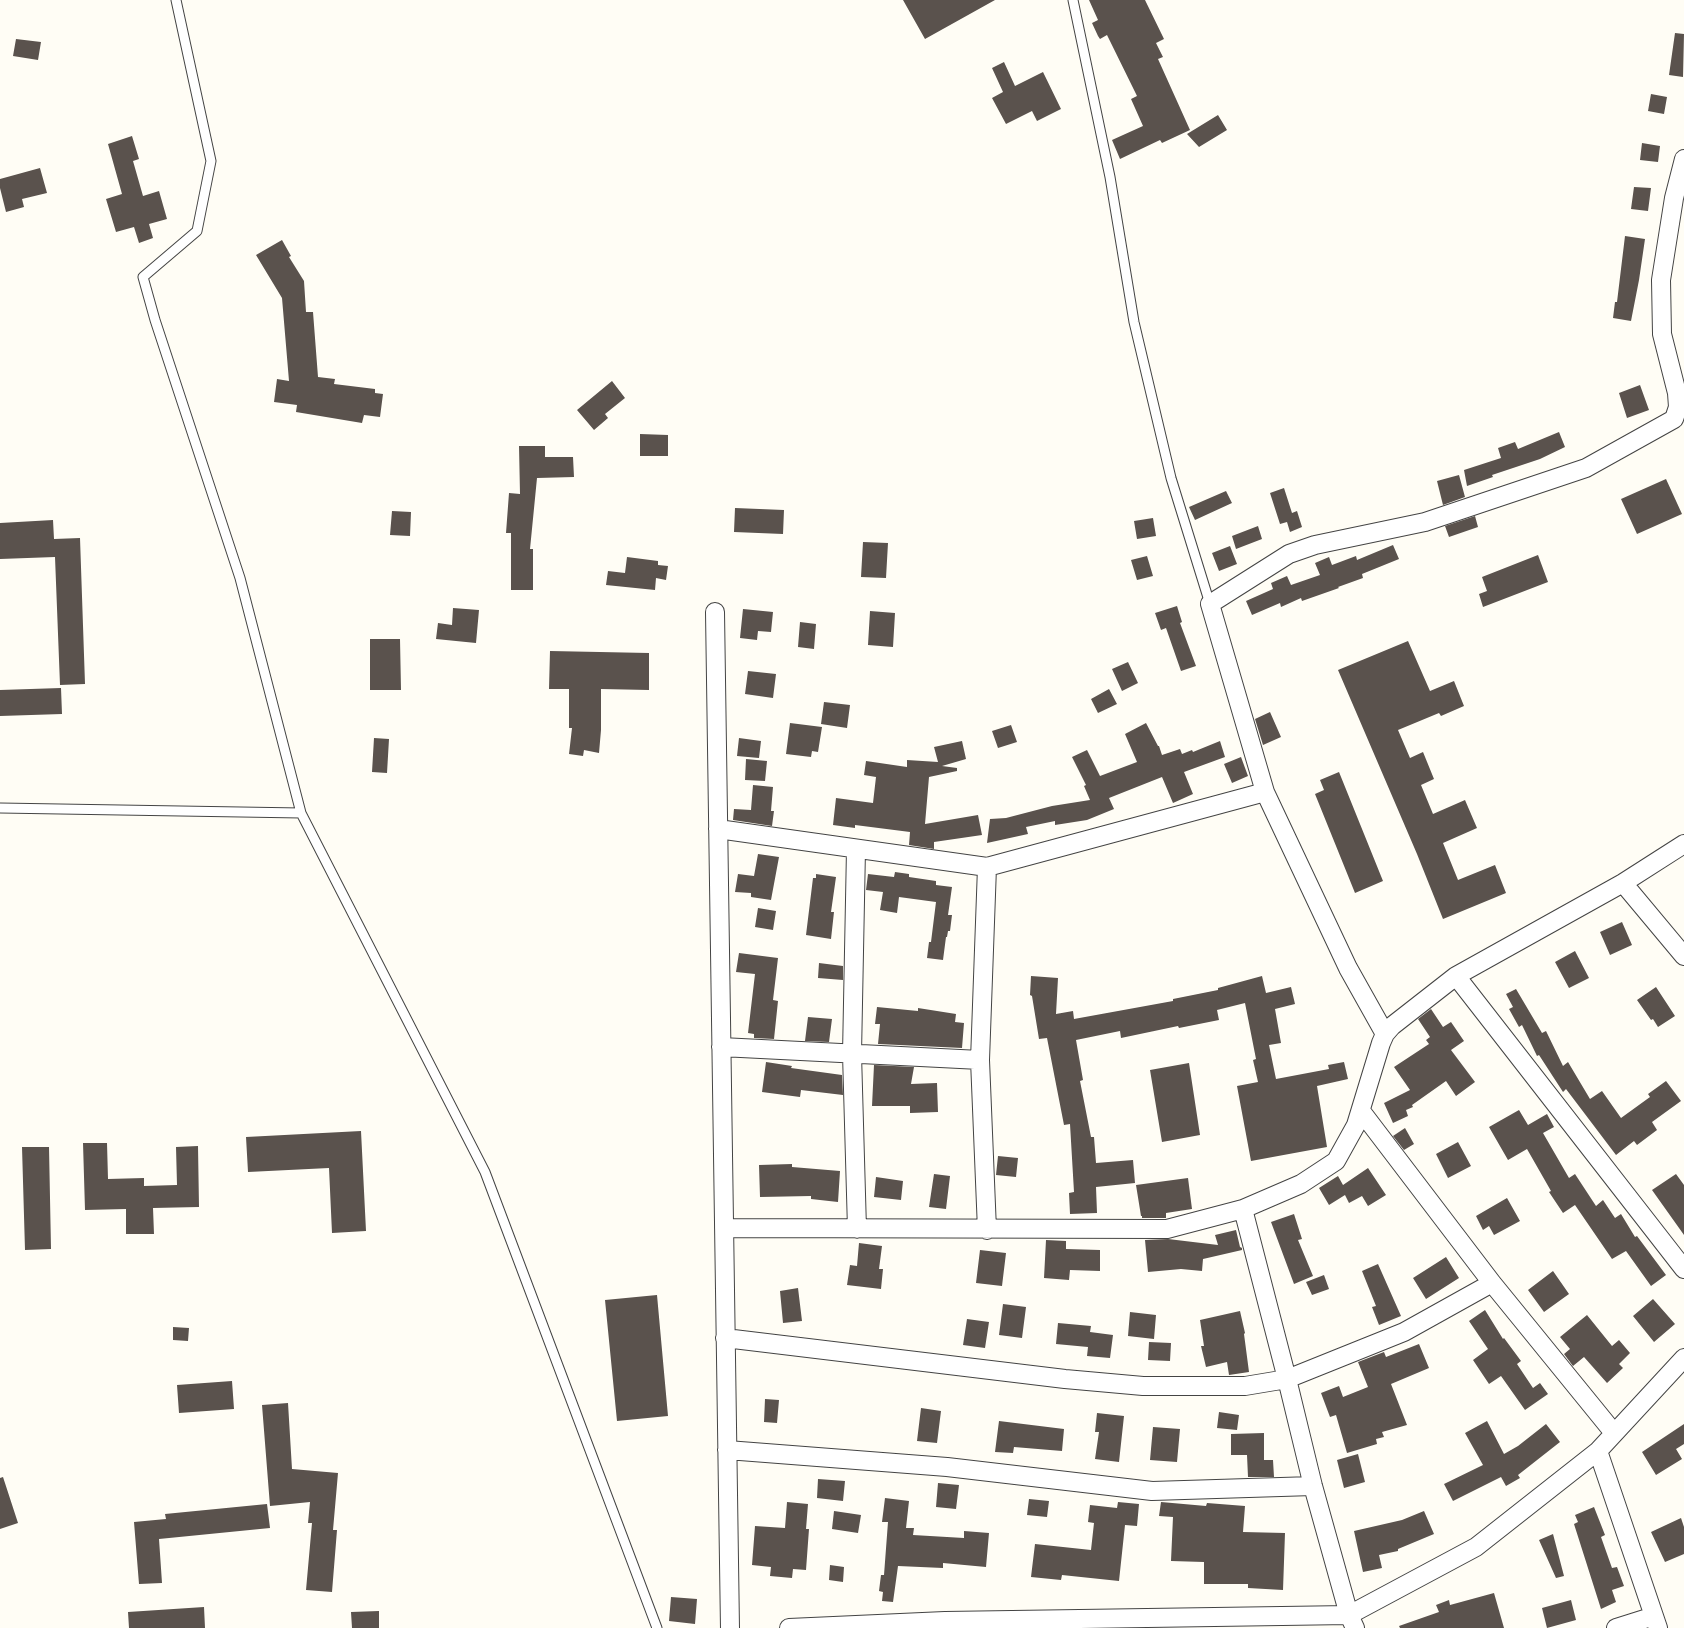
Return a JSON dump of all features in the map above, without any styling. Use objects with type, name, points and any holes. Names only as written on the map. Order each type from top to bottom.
[{"type":"street","points":[[1385,1034],[1348,968],[1265,792],[1210,604],[1289,554],[1316,545],[1425,522],[1586,468],[1674,419],[1681,406],[1662,334],[1661,280],[1674,198],[1684,159]]},
{"type":"street","points":[[715,612],[730,1628]]},
{"type":"street","points":[[718,829],[987,867],[1265,792]]},
{"type":"street","points":[[724,1228],[1167,1229],[1243,1209],[1301,1184],[1336,1161],[1356,1125],[1385,1034],[1392,1026],[1456,976],[1623,883],[1684,844]]},
{"type":"street","points":[[856,849],[852,1054],[857,1229]]},
{"type":"street","points":[[987,867],[980,1060],[987,1230]]},
{"type":"street","points":[[1623,883],[1684,956]]},
{"type":"street","points":[[1456,976],[1684,1269]]},
{"type":"street","points":[[721,1047],[980,1060]]},
{"type":"street","points":[[1360,1111],[1492,1283],[1614,1433]]},
{"type":"street","points":[[1243,1209],[1313,1486],[1352,1621]]},
{"type":"street","points":[[725,1338],[1065,1379],[1143,1386],[1245,1386],[1287,1379],[1404,1332],[1492,1283]]},
{"type":"street","points":[[788,1628],[944,1624],[1352,1621],[1476,1547],[1598,1451],[1684,1358]]},
{"type":"street","points":[[727,1450],[946,1467],[1152,1491],[1313,1486]]},
{"type":"street","points":[[1598,1451],[1656,1622],[1616,1628]]},
{"type":"lane","points":[[176,0],[211,161],[196,231],[143,277],[155,320],[240,578],[301,813],[485,1172],[657,1628]]},
{"type":"lane","points":[[1074,0],[1110,177],[1134,322],[1171,478],[1210,604]]},
{"type":"lane","points":[[0,808],[301,813]]},
{"type":"building","points":[[903,0],[995,0],[925,39]]},
{"type":"building","points":[[1089,0],[1145,0],[1164,39],[1156,43],[1163,57],[1158,59],[1190,130],[1162,143],[1160,140],[1120,159],[1112,140],[1143,126],[1131,99],[1137,96],[1107,35],[1100,39],[1092,23],[1098,20]]},
{"type":"building","points":[[1675,33],[1684,34],[1683,77],[1669,75]]},
{"type":"building","points":[[16,39],[41,42],[38,60],[13,56]]},
{"type":"building","points":[[1004,62],[1015,86],[1043,72],[1061,109],[1037,121],[1032,111],[1006,124],[992,98],[1003,92],[992,68]]},
{"type":"building","points":[[1651,94],[1667,97],[1664,114],[1648,111]]},
{"type":"building","points":[[1218,115],[1227,130],[1199,147],[1187,134]]},
{"type":"building","points":[[132,136],[139,159],[133,161],[143,196],[159,191],[167,219],[149,224],[153,238],[139,243],[134,227],[116,232],[106,199],[122,194],[108,144]]},
{"type":"building","points":[[1642,143],[1660,146],[1658,162],[1640,160]]},
{"type":"building","points":[[40,168],[47,193],[22,199],[24,207],[6,212],[0,188],[0,179]]},
{"type":"building","points":[[1634,187],[1651,188],[1648,211],[1631,209]]},
{"type":"building","points":[[1625,236],[1645,239],[1631,321],[1613,318],[1615,302],[1617,302]]},
{"type":"building","points":[[282,240],[291,256],[289,257],[304,281],[306,312],[313,312],[318,377],[335,379],[334,384],[375,389],[375,393],[383,394],[380,417],[364,415],[362,423],[296,412],[297,405],[274,402],[277,379],[289,381],[282,298],[256,255]]},
{"type":"building","points":[[612,381],[625,398],[605,414],[608,418],[594,430],[577,410]]},
{"type":"building","points":[[1640,385],[1649,410],[1627,418],[1619,393]]},
{"type":"building","points":[[1559,432],[1565,447],[1540,459],[1492,475],[1493,477],[1467,486],[1464,470],[1501,458],[1498,448],[1515,442],[1518,449]]},
{"type":"building","points":[[640,434],[668,435],[668,456],[640,456]]},
{"type":"building","points":[[519,446],[545,446],[545,457],[573,457],[574,477],[537,478],[530,549],[533,549],[533,590],[511,590],[511,533],[506,533],[509,493],[520,494]]},
{"type":"building","points":[[1459,475],[1465,497],[1443,505],[1437,481]]},
{"type":"building","points":[[1666,479],[1682,514],[1637,534],[1621,499]]},
{"type":"building","points":[[1284,488],[1292,513],[1297,511],[1302,527],[1290,532],[1287,522],[1280,524],[1270,493]]},
{"type":"building","points":[[1226,491],[1232,503],[1195,520],[1189,507]]},
{"type":"building","points":[[735,508],[784,510],[783,534],[734,532]]},
{"type":"building","points":[[392,511],[411,512],[410,536],[390,535]]},
{"type":"building","points":[[1475,516],[1478,527],[1449,537],[1445,526]]},
{"type":"building","points":[[1153,518],[1156,536],[1137,539],[1134,521]]},
{"type":"building","points":[[53,520],[54,539],[80,538],[85,684],[60,685],[55,557],[0,559],[0,523]]},
{"type":"building","points":[[1258,526],[1262,539],[1236,549],[1232,536]]},
{"type":"building","points":[[863,542],[888,543],[886,578],[861,577]]},
{"type":"building","points":[[1393,545],[1399,559],[1362,574],[1363,578],[1302,601],[1301,598],[1281,607],[1280,603],[1252,615],[1246,601],[1273,589],[1271,583],[1287,576],[1291,585],[1320,575],[1315,563],[1329,557],[1332,565],[1356,556],[1357,560]]},
{"type":"building","points":[[1230,546],[1237,564],[1219,571],[1212,553]]},
{"type":"building","points":[[1538,555],[1548,582],[1483,607],[1479,594],[1487,591],[1482,577]]},
{"type":"building","points":[[1147,556],[1153,576],[1137,580],[1131,560]]},
{"type":"building","points":[[627,557],[658,561],[658,565],[668,566],[666,580],[656,578],[655,590],[606,585],[608,571],[625,573]]},
{"type":"building","points":[[1177,606],[1182,622],[1180,623],[1196,666],[1181,671],[1166,628],[1161,630],[1155,613]]},
{"type":"building","points":[[453,608],[479,610],[476,643],[436,639],[438,623],[452,625]]},
{"type":"building","points":[[743,609],[773,612],[771,632],[758,631],[757,640],[740,638]]},
{"type":"building","points":[[870,611],[895,613],[893,647],[868,645]]},
{"type":"building","points":[[800,622],[816,624],[814,649],[798,647]]},
{"type":"building","points":[[370,639],[400,639],[401,690],[370,690]]},
{"type":"building","points":[[1408,641],[1430,691],[1454,681],[1464,706],[1441,716],[1439,713],[1398,730],[1410,758],[1423,752],[1434,779],[1421,785],[1433,814],[1465,800],[1477,828],[1443,843],[1458,880],[1495,865],[1506,893],[1443,919],[1338,670]]},
{"type":"building","points":[[550,651],[649,653],[649,690],[601,689],[599,753],[584,750],[583,756],[569,754],[572,728],[569,728],[569,689],[549,689]]},
{"type":"building","points":[[1128,662],[1138,683],[1122,691],[1112,669]]},
{"type":"building","points":[[748,671],[776,674],[773,698],[745,694]]},
{"type":"building","points":[[61,688],[62,714],[0,716],[0,690]]},
{"type":"building","points":[[1109,689],[1117,704],[1098,713],[1091,699]]},
{"type":"building","points":[[824,702],[850,705],[847,728],[821,724]]},
{"type":"building","points":[[1270,712],[1281,737],[1263,745],[1255,719]]},
{"type":"building","points":[[790,723],[822,727],[818,752],[812,751],[811,757],[786,754]]},
{"type":"building","points":[[1146,723],[1162,755],[1180,749],[1182,754],[1192,750],[1193,752],[1220,741],[1225,757],[1184,772],[1193,794],[1173,803],[1162,777],[1109,798],[1114,809],[1087,820],[1055,825],[1055,821],[1026,827],[1028,834],[987,843],[990,819],[1006,818],[1052,806],[1090,800],[1084,786],[1086,785],[1072,757],[1087,750],[1100,776],[1137,762],[1125,734]]},
{"type":"building","points":[[1011,725],[1017,742],[998,748],[992,731]]},
{"type":"building","points":[[374,738],[389,739],[387,773],[372,772]]},
{"type":"building","points":[[739,738],[761,741],[759,758],[737,756]]},
{"type":"building","points":[[962,741],[966,759],[942,766],[957,768],[957,771],[929,777],[925,824],[978,815],[982,835],[934,842],[934,849],[909,845],[910,832],[855,825],[855,828],[833,825],[836,798],[873,803],[876,777],[864,775],[866,761],[907,767],[907,760],[938,762],[934,747]]},
{"type":"building","points":[[1241,757],[1248,776],[1232,783],[1224,764]]},
{"type":"building","points":[[746,759],[767,761],[765,781],[745,780]]},
{"type":"building","points":[[1339,772],[1383,881],[1355,893],[1315,794],[1324,790],[1320,780]]},
{"type":"building","points":[[753,785],[773,787],[771,811],[774,811],[772,826],[733,820],[734,809],[751,810]]},
{"type":"building","points":[[758,854],[779,857],[771,900],[751,897],[751,893],[735,892],[738,874],[754,876]]},
{"type":"building","points":[[895,872],[909,874],[909,877],[936,881],[936,885],[952,887],[948,915],[952,915],[950,931],[948,931],[946,937],[943,960],[927,958],[936,902],[899,897],[897,913],[880,910],[883,892],[866,890],[868,874],[894,877]]},
{"type":"building","points":[[816,874],[836,877],[831,912],[834,912],[831,939],[806,935],[813,878],[816,878]]},
{"type":"building","points":[[758,908],[776,911],[773,930],[755,927]]},
{"type":"building","points":[[1622,922],[1632,945],[1610,955],[1600,932]]},
{"type":"building","points":[[1575,951],[1589,978],[1569,988],[1555,962]]},
{"type":"building","points":[[739,953],[778,958],[773,1000],[778,1001],[774,1039],[754,1038],[754,1034],[748,1033],[755,974],[736,972]]},
{"type":"building","points":[[819,963],[843,966],[843,980],[818,978]]},
{"type":"building","points":[[1031,976],[1058,978],[1056,1014],[1073,1011],[1074,1019],[1173,1001],[1173,999],[1218,990],[1218,988],[1262,976],[1266,993],[1291,987],[1295,1004],[1275,1009],[1281,1043],[1269,1045],[1276,1079],[1329,1069],[1328,1065],[1344,1062],[1348,1079],[1317,1086],[1327,1147],[1251,1161],[1237,1086],[1258,1082],[1253,1060],[1256,1059],[1245,1003],[1217,1010],[1219,1020],[1179,1028],[1178,1026],[1121,1038],[1120,1031],[1076,1040],[1083,1080],[1080,1081],[1091,1137],[1094,1137],[1096,1163],[1133,1160],[1135,1183],[1096,1187],[1097,1213],[1070,1214],[1069,1193],[1074,1192],[1070,1124],[1064,1125],[1047,1038],[1039,1039],[1032,996],[1030,995]]},
{"type":"building","points":[[1656,987],[1675,1016],[1658,1027],[1637,1000]]},
{"type":"building","points":[[1516,989],[1542,1033],[1546,1031],[1563,1066],[1568,1062],[1590,1099],[1602,1091],[1621,1118],[1650,1097],[1648,1094],[1666,1081],[1681,1101],[1652,1122],[1657,1130],[1637,1145],[1634,1141],[1616,1155],[1566,1089],[1563,1092],[1539,1055],[1537,1056],[1522,1025],[1519,1027],[1509,1009],[1513,1007],[1506,994]]},
{"type":"building","points":[[877,1007],[918,1011],[918,1008],[956,1014],[955,1022],[964,1023],[962,1048],[878,1044],[880,1024],[875,1024]]},
{"type":"building","points":[[1431,1009],[1443,1027],[1451,1022],[1464,1041],[1451,1050],[1475,1082],[1456,1096],[1446,1081],[1412,1105],[1413,1107],[1406,1110],[1408,1116],[1393,1123],[1384,1103],[1410,1090],[1394,1067],[1429,1044],[1426,1040],[1430,1037],[1418,1019]]},
{"type":"building","points":[[808,1017],[832,1019],[829,1042],[805,1041]]},
{"type":"building","points":[[766,1062],[792,1066],[791,1068],[842,1075],[843,1095],[801,1090],[800,1097],[762,1092]]},
{"type":"building","points":[[1189,1063],[1200,1135],[1162,1142],[1150,1070]]},
{"type":"building","points":[[874,1065],[914,1067],[911,1084],[937,1083],[938,1112],[910,1113],[910,1106],[872,1106]]},
{"type":"building","points":[[1519,1110],[1528,1125],[1547,1114],[1554,1127],[1543,1133],[1569,1178],[1575,1174],[1596,1206],[1603,1200],[1615,1218],[1621,1214],[1635,1237],[1637,1236],[1666,1275],[1651,1286],[1626,1251],[1612,1259],[1575,1205],[1563,1213],[1549,1192],[1551,1191],[1527,1149],[1508,1160],[1489,1127]]},
{"type":"building","points":[[1405,1128],[1414,1144],[1404,1150],[1393,1136]]},
{"type":"building","points":[[361,1131],[366,1231],[332,1233],[329,1168],[248,1172],[246,1137]]},
{"type":"building","points":[[1458,1142],[1471,1166],[1448,1178],[1436,1154]]},
{"type":"building","points":[[83,1143],[107,1143],[108,1179],[144,1178],[144,1186],[177,1185],[176,1147],[198,1146],[199,1207],[153,1208],[154,1234],[126,1234],[126,1209],[85,1210]]},
{"type":"building","points":[[22,1147],[49,1147],[51,1249],[25,1250]]},
{"type":"building","points":[[998,1156],[1018,1158],[1016,1177],[996,1175]]},
{"type":"building","points":[[792,1164],[792,1167],[840,1171],[838,1202],[811,1199],[811,1196],[760,1197],[759,1165]]},
{"type":"building","points":[[1368,1168],[1386,1195],[1368,1206],[1362,1196],[1349,1203],[1345,1195],[1329,1205],[1319,1188],[1338,1176],[1343,1185]]},
{"type":"building","points":[[934,1174],[950,1176],[946,1209],[929,1207]]},
{"type":"building","points":[[1676,1174],[1684,1185],[1684,1235],[1652,1190]]},
{"type":"building","points":[[876,1177],[903,1181],[901,1200],[874,1197]]},
{"type":"building","points":[[1188,1178],[1192,1209],[1166,1213],[1166,1218],[1142,1218],[1136,1185]]},
{"type":"building","points":[[1507,1198],[1520,1221],[1494,1235],[1489,1226],[1483,1230],[1476,1216]]},
{"type":"building","points":[[1294,1214],[1302,1239],[1298,1240],[1313,1276],[1294,1284],[1271,1222]]},
{"type":"building","points":[[1236,1230],[1242,1250],[1203,1259],[1202,1271],[1181,1269],[1148,1272],[1145,1240],[1168,1239],[1218,1245],[1215,1235]]},
{"type":"building","points":[[1046,1240],[1066,1241],[1066,1249],[1100,1250],[1100,1271],[1070,1270],[1069,1280],[1044,1278]]},
{"type":"building","points":[[859,1243],[882,1246],[879,1269],[883,1269],[881,1289],[847,1285],[850,1265],[857,1266]]},
{"type":"building","points":[[980,1250],[1006,1253],[1002,1286],[976,1283]]},
{"type":"building","points":[[1446,1257],[1459,1278],[1426,1299],[1413,1278]]},
{"type":"building","points":[[1378,1264],[1401,1316],[1379,1325],[1372,1307],[1376,1306],[1362,1271]]},
{"type":"building","points":[[1553,1271],[1569,1294],[1544,1312],[1528,1290]]},
{"type":"building","points":[[1324,1275],[1329,1289],[1312,1295],[1306,1282]]},
{"type":"building","points":[[798,1288],[802,1321],[783,1323],[780,1291]]},
{"type":"building","points":[[657,1295],[668,1416],[617,1421],[605,1300]]},
{"type":"building","points":[[1653,1299],[1675,1324],[1654,1342],[1633,1316]]},
{"type":"building","points":[[1003,1304],[1026,1307],[1022,1338],[999,1335]]},
{"type":"building","points":[[1485,1310],[1503,1339],[1521,1361],[1517,1364],[1533,1388],[1540,1383],[1548,1394],[1525,1410],[1501,1376],[1489,1384],[1473,1360],[1488,1349],[1469,1321]]},
{"type":"building","points":[[1240,1311],[1245,1333],[1249,1372],[1229,1375],[1227,1362],[1206,1367],[1201,1346],[1204,1346],[1200,1320]]},
{"type":"building","points":[[1130,1312],[1156,1315],[1154,1339],[1128,1336]]},
{"type":"building","points":[[1587,1315],[1612,1346],[1619,1340],[1630,1353],[1619,1364],[1623,1368],[1607,1383],[1584,1357],[1573,1366],[1564,1354],[1570,1349],[1560,1337]]},
{"type":"building","points":[[967,1319],[989,1322],[985,1348],[963,1345]]},
{"type":"building","points":[[1058,1323],[1091,1326],[1090,1332],[1113,1335],[1110,1358],[1087,1356],[1088,1347],[1056,1344]]},
{"type":"building","points":[[173,1327],[189,1328],[188,1341],[173,1340]]},
{"type":"building","points":[[1149,1342],[1171,1343],[1170,1361],[1148,1360]]},
{"type":"building","points":[[1419,1344],[1429,1368],[1391,1384],[1407,1425],[1382,1432],[1384,1437],[1376,1439],[1377,1444],[1347,1453],[1336,1415],[1330,1417],[1321,1393],[1339,1386],[1343,1397],[1368,1387],[1358,1362],[1384,1352],[1386,1357]]},
{"type":"building","points":[[232,1381],[234,1409],[179,1413],[177,1385]]},
{"type":"building","points":[[765,1399],[779,1400],[777,1423],[764,1422]]},
{"type":"building","points":[[288,1403],[292,1469],[338,1473],[333,1530],[337,1530],[332,1592],[306,1590],[312,1523],[308,1523],[310,1502],[270,1506],[262,1405]]},
{"type":"building","points":[[921,1408],[941,1411],[937,1443],[917,1441]]},
{"type":"building","points":[[1219,1412],[1239,1415],[1237,1430],[1217,1428]]},
{"type":"building","points":[[1097,1413],[1124,1416],[1119,1462],[1095,1459],[1099,1432],[1095,1432]]},
{"type":"building","points":[[999,1421],[1064,1429],[1062,1451],[1014,1447],[1013,1453],[995,1452]]},
{"type":"building","points":[[1487,1421],[1504,1454],[1518,1446],[1546,1424],[1560,1442],[1518,1475],[1520,1478],[1506,1486],[1501,1477],[1453,1501],[1444,1484],[1483,1465],[1465,1433]]},
{"type":"building","points":[[1684,1424],[1684,1444],[1676,1449],[1682,1459],[1656,1475],[1642,1452]]},
{"type":"building","points":[[1153,1427],[1180,1429],[1177,1462],[1150,1460]]},
{"type":"building","points":[[1264,1433],[1264,1460],[1273,1460],[1274,1477],[1248,1477],[1247,1455],[1231,1455],[1231,1434]]},
{"type":"building","points":[[1358,1454],[1365,1482],[1344,1488],[1337,1460]]},
{"type":"building","points":[[3,1477],[18,1523],[0,1529],[0,1478]]},
{"type":"building","points":[[818,1479],[845,1481],[843,1501],[817,1498]]},
{"type":"building","points":[[938,1483],[959,1485],[956,1509],[936,1507]]},
{"type":"building","points":[[885,1498],[909,1501],[906,1528],[914,1528],[913,1535],[964,1538],[964,1531],[989,1533],[986,1567],[943,1563],[943,1568],[898,1566],[893,1602],[882,1601],[883,1592],[879,1591],[881,1575],[884,1575],[888,1522],[882,1522]]},
{"type":"building","points":[[1029,1499],[1049,1501],[1047,1517],[1027,1515]]},
{"type":"building","points":[[787,1502],[808,1504],[806,1529],[809,1529],[806,1570],[793,1569],[792,1578],[770,1576],[771,1567],[752,1565],[755,1526],[785,1528]]},
{"type":"building","points":[[1118,1502],[1139,1504],[1137,1526],[1125,1525],[1119,1581],[1062,1575],[1061,1580],[1031,1577],[1035,1544],[1091,1550],[1094,1523],[1088,1522],[1090,1505],[1117,1508]]},
{"type":"building","points":[[1161,1502],[1206,1506],[1207,1503],[1245,1506],[1243,1532],[1285,1533],[1283,1590],[1248,1588],[1248,1584],[1204,1584],[1204,1562],[1171,1561],[1173,1517],[1159,1516]]},
{"type":"building","points":[[267,1504],[270,1528],[159,1539],[162,1583],[139,1584],[134,1522],[166,1519],[165,1514]]},
{"type":"building","points":[[1594,1507],[1605,1535],[1601,1537],[1612,1568],[1617,1567],[1624,1586],[1612,1590],[1616,1602],[1601,1609],[1574,1524],[1578,1522],[1575,1515]]},
{"type":"building","points":[[834,1511],[861,1515],[858,1533],[832,1529]]},
{"type":"building","points":[[1424,1511],[1434,1534],[1398,1549],[1398,1551],[1379,1555],[1382,1568],[1363,1572],[1354,1531],[1402,1520]]},
{"type":"building","points":[[1681,1518],[1684,1527],[1684,1554],[1665,1562],[1651,1532]]},
{"type":"building","points":[[1553,1534],[1564,1576],[1556,1578],[1539,1540]]},
{"type":"building","points":[[830,1565],[844,1567],[843,1582],[829,1580]]},
{"type":"building","points":[[1494,1593],[1504,1628],[1400,1628],[1399,1626],[1439,1612],[1436,1605],[1449,1600],[1450,1605]]},
{"type":"building","points":[[671,1597],[697,1599],[695,1624],[669,1621]]},
{"type":"building","points":[[1571,1600],[1576,1620],[1547,1628],[1542,1608]]},
{"type":"building","points":[[204,1607],[205,1628],[129,1628],[128,1612]]},
{"type":"building","points":[[379,1611],[379,1628],[352,1628],[351,1612]]}]
